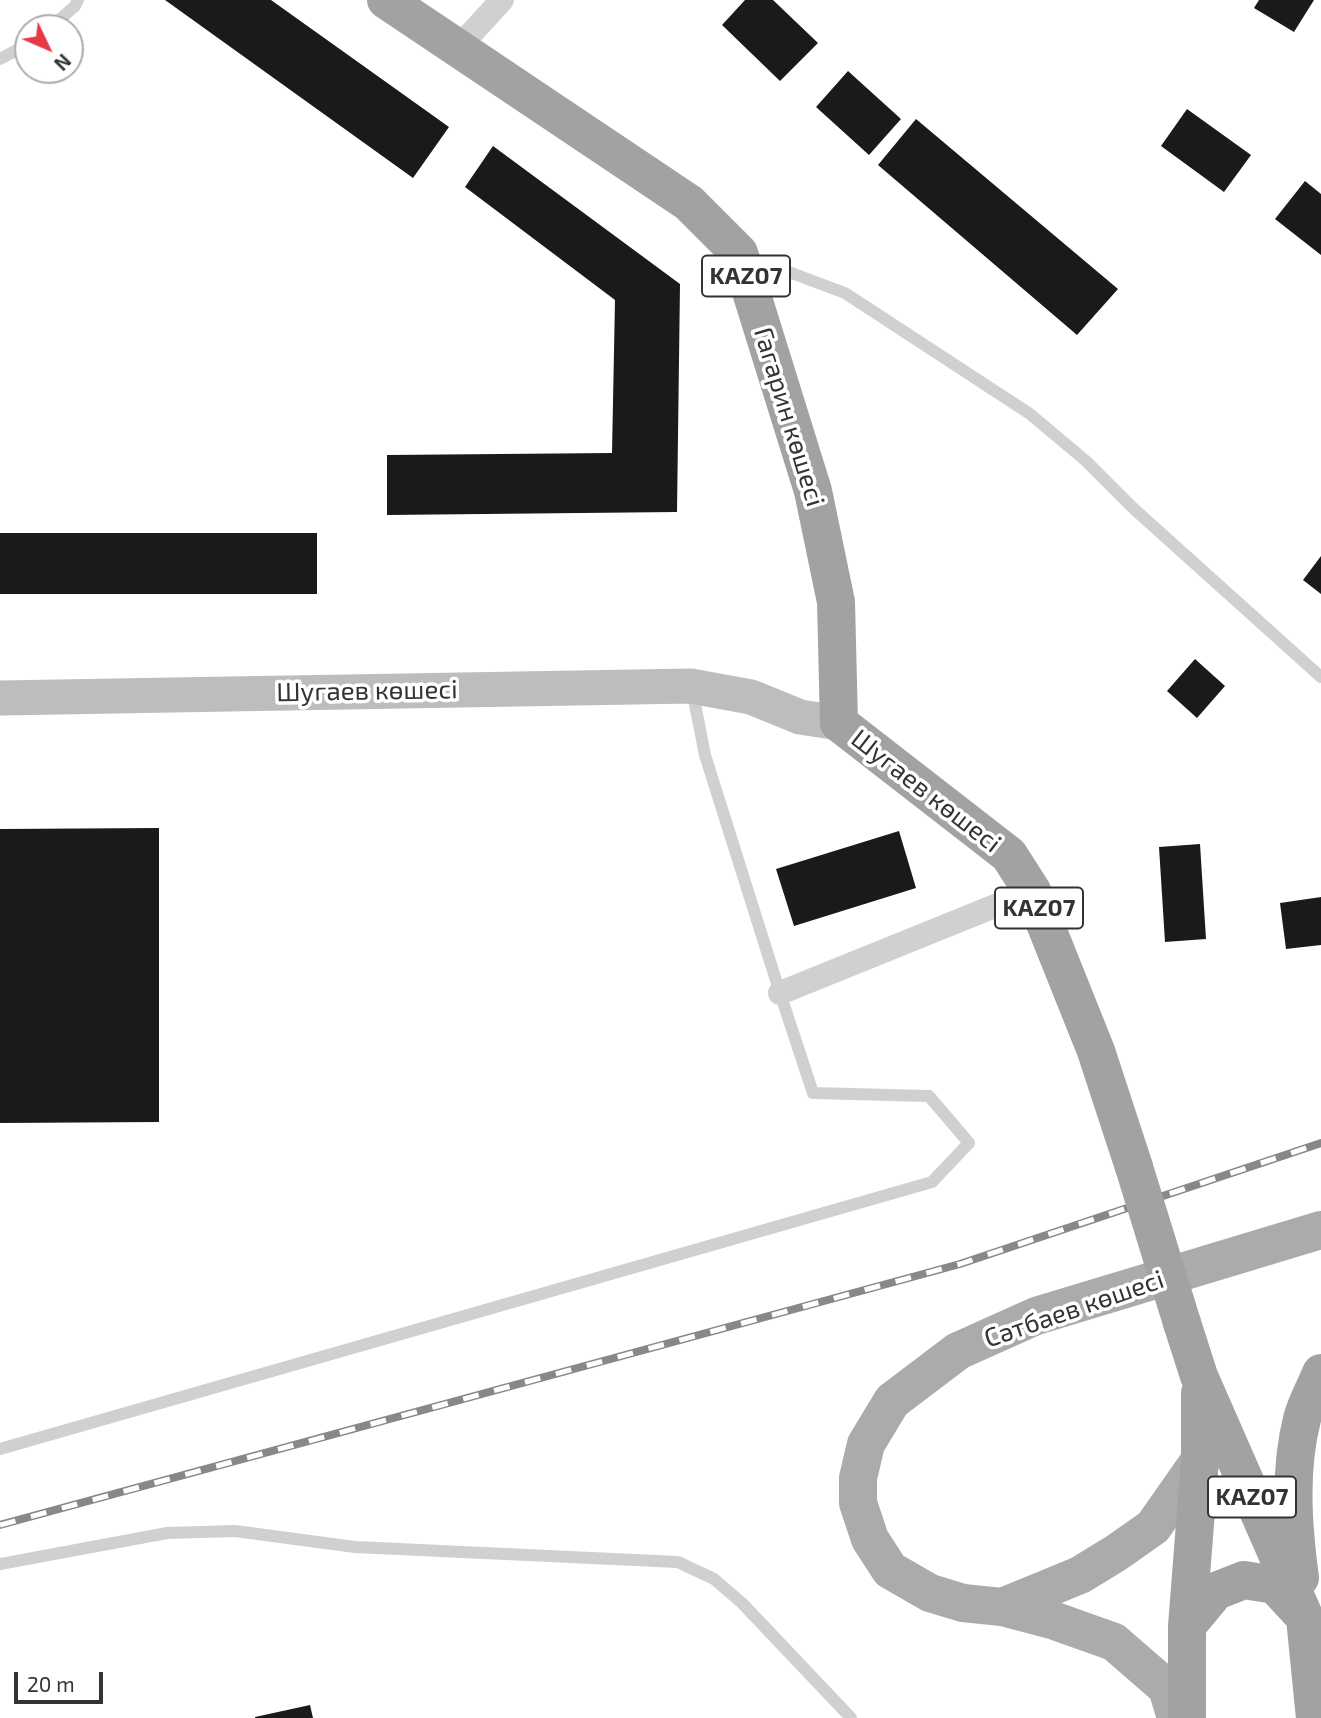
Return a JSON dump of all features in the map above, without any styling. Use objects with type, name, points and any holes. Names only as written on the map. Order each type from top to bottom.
[{"type":"highway","name":"Гагарин көшесі","points":[[386,0],[689,203],[739,253],[813,491],[836,602],[839,723]]},
{"type":"highway","name":"Шугаев көшесі","points":[[839,723],[1009,855],[1032,891],[1096,1051],[1199,1377],[1305,1618],[1315,1718]]},
{"type":"highway","points":[[1305,1618],[1294,1534],[1293,1461],[1303,1416],[1321,1373]]},
{"type":"highway","name":"Шугаев көшесі","points":[[1199,1377],[1200,1460]]},
{"type":"highway","name":"KAZ07","points":[[1187,1718],[1187,1626],[1200,1460]]},
{"type":"highway","points":[[1187,1626],[1216,1591],[1244,1580],[1275,1585],[1305,1618]]},
{"type":"main road","name":"Шугаев көшесі","points":[[0,698],[691,686],[751,697],[800,717],[839,723]]},
{"type":"main road","name":"Сәтбаев көшесі","points":[[1176,1718],[1167,1688],[1114,1642],[1002,1606],[963,1603],[930,1593],[890,1570],[870,1539],[858,1503],[858,1478],[866,1444],[892,1401],[958,1351],[1036,1316],[1321,1230]]},
{"type":"main road","name":"Сәтбаев көшесі","points":[[1002,1606],[1080,1575],[1153,1527],[1200,1460]]},
{"type":"street","points":[[457,49],[502,0]]},
{"type":"street","points":[[780,993],[1032,891]]},
{"type":"lane","points":[[66,14],[78,0]]},
{"type":"lane","points":[[739,253],[845,293],[1030,414],[1086,461],[1133,508],[1321,677]]},
{"type":"lane","points":[[0,1449],[932,1182],[969,1143],[929,1096],[813,1093],[705,755],[691,686]]},
{"type":"lane","points":[[0,1564],[167,1534],[234,1531],[355,1547],[678,1562],[714,1579],[742,1603],[851,1718]]},
{"type":"building","points":[[165,0],[271,0],[449,127],[413,178]]},
{"type":"building","points":[[745,0],[773,0],[818,43],[780,81],[722,25]]},
{"type":"building","points":[[1259,0],[1314,0],[1294,32],[1254,8]]},
{"type":"building","points":[[848,71],[901,119],[869,155],[816,107]]},
{"type":"building","points":[[1187,109],[1251,155],[1224,192],[1161,146]]},
{"type":"building","points":[[916,119],[1118,289],[1077,335],[878,165]]},
{"type":"building","points":[[493,146],[680,284],[677,512],[387,515],[387,455],[612,453],[615,300],[465,187]]},
{"type":"building","points":[[1305,181],[1321,194],[1321,255],[1275,219]]},
{"type":"building","points":[[0,533],[317,533],[317,594],[0,594]]},
{"type":"building","points":[[1321,556],[1321,594],[1303,580]]},
{"type":"building","points":[[1195,659],[1225,686],[1197,718],[1167,691]]},
{"type":"building","points":[[159,828],[159,1122],[0,1123],[0,829]]},
{"type":"building","points":[[899,831],[916,888],[794,926],[776,869]]},
{"type":"building","points":[[1200,844],[1206,939],[1165,942],[1159,847]]},
{"type":"building","points":[[1321,897],[1321,945],[1286,949],[1280,903]]},
{"type":"building","points":[[310,1705],[313,1718],[255,1718],[255,1717]]},
{"type":"railway","points":[[0,1525],[960,1264],[1321,1143]]}]
